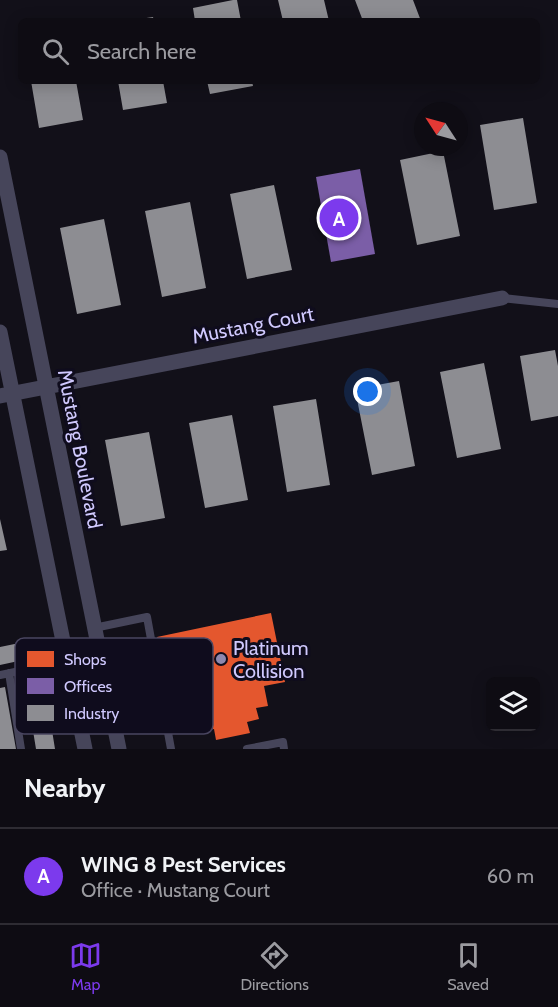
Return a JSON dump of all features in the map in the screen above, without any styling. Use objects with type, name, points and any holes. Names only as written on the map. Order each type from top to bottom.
[{"type":"street","name":"Mustang Boulevard","points":[[0,157],[96,638]]},
{"type":"street","name":"Mustang Court","points":[[6,394],[502,298]]},
{"type":"street","points":[[0,332],[6,394],[62,638]]},
{"type":"street","points":[[82,734],[85,749]]},
{"type":"street","name":"Mustang Boulevard","points":[[115,734],[118,749]]},
{"type":"lane","points":[[502,298],[558,304]]},
{"type":"lane","points":[[94,628],[147,617],[151,638]]},
{"type":"lane","points":[[0,675],[15,672]]},
{"type":"lane","points":[[9,673],[15,711]]},
{"type":"lane","points":[[19,734],[21,749]]},
{"type":"lane","points":[[168,734],[171,749]]},
{"type":"lane","points":[[247,749],[283,742],[284,749]]},
{"type":"building: Shops","name":"Platinum Collision","points":[[271,613],[285,682],[264,686],[268,706],[256,708],[259,719],[247,722],[250,733],[216,740],[213,729],[213,638],[157,637]]},
{"type":"building: Offices","points":[[360,169],[375,254],[331,262],[316,177]]},
{"type":"building: Industry","points":[[237,0],[240,18],[195,18],[193,8]]},
{"type":"building: Industry","points":[[278,0],[324,0],[328,18],[282,18]]},
{"type":"building: Industry","points":[[355,0],[413,0],[420,18],[362,18]]},
{"type":"building: Industry","points":[[32,84],[77,84],[83,120],[39,128]]},
{"type":"building: Industry","points":[[119,84],[164,84],[167,103],[123,110]]},
{"type":"building: Industry","points":[[208,84],[253,84],[253,86],[210,94]]},
{"type":"building: Industry","points":[[523,118],[537,203],[494,210],[480,125]]},
{"type":"building: Industry","points":[[419,156],[444,156],[460,236],[417,245],[400,160]]},
{"type":"building: Industry","points":[[274,185],[292,270],[247,279],[230,194]]},
{"type":"building: Industry","points":[[190,202],[206,288],[162,297],[145,211]]},
{"type":"building: Industry","points":[[104,219],[121,305],[77,314],[60,228]]},
{"type":"building: Industry","points":[[555,350],[558,366],[558,416],[531,421],[520,356]]},
{"type":"building: Industry","points":[[484,363],[501,449],[457,458],[440,372]]},
{"type":"building: Industry","points":[[399,381],[415,466],[372,475],[355,389]]},
{"type":"building: Industry","points":[[316,399],[330,485],[287,492],[273,406]]},
{"type":"building: Industry","points":[[232,415],[248,500],[205,508],[189,423]]},
{"type":"building: Industry","points":[[149,432],[165,518],[121,526],[105,440]]},
{"type":"building: Industry","points":[[0,519],[7,550],[0,551]]},
{"type":"building: Industry","points":[[15,644],[15,662],[0,665],[0,647]]},
{"type":"building: Industry","points":[[5,687],[16,749],[0,749],[0,688]]},
{"type":"building: Industry","points":[[34,734],[53,734],[55,749],[36,749]]},
{"type":"place","name":"WING 8 Pest Services","points":[[339,218]]},
{"type":"place","name":"Platinum Collision","points":[[221,659]]}]
